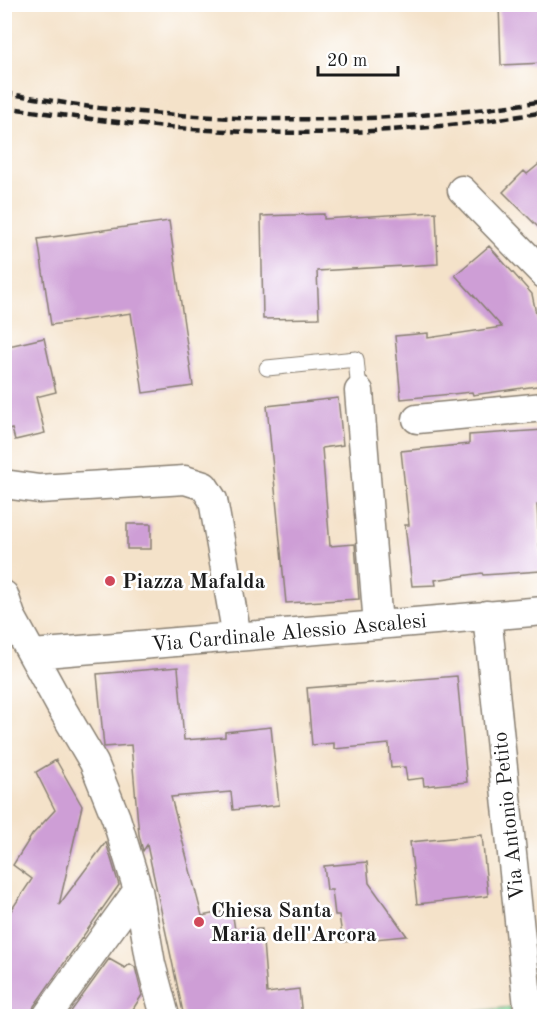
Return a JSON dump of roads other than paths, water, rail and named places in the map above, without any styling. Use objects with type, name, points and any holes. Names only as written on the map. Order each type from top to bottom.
[{"type":"street","points":[[462,190],[544,274]]},
{"type":"street","points":[[359,391],[378,625]]},
{"type":"street","points":[[417,418],[544,407]]},
{"type":"street","points":[[4,484],[39,489],[185,480],[204,486],[213,500],[237,637]]},
{"type":"street","points":[[4,595],[10,616],[94,763],[116,818],[138,890],[151,964],[165,1017]]},
{"type":"street","name":"Via Cardinale Alessio Ascalesi","points":[[33,654],[544,611]]},
{"type":"street","name":"Via Antonio Petito","points":[[487,615],[529,1017]]},
{"type":"street","points":[[47,1017],[138,890]]},
{"type":"lane","points":[[267,368],[356,358],[359,391]]},
{"type":"railway","points":[[4,93],[99,108],[266,119],[378,118],[489,109],[544,101]]},
{"type":"railway","points":[[4,107],[157,126],[292,133],[419,128],[544,112]]},
{"type":"place","name":"Piazza Mafalda","points":[[110,581]]},
{"type":"place","name":"Chiesa Santa Maria dell'Arcora","points":[[199,922]]}]
